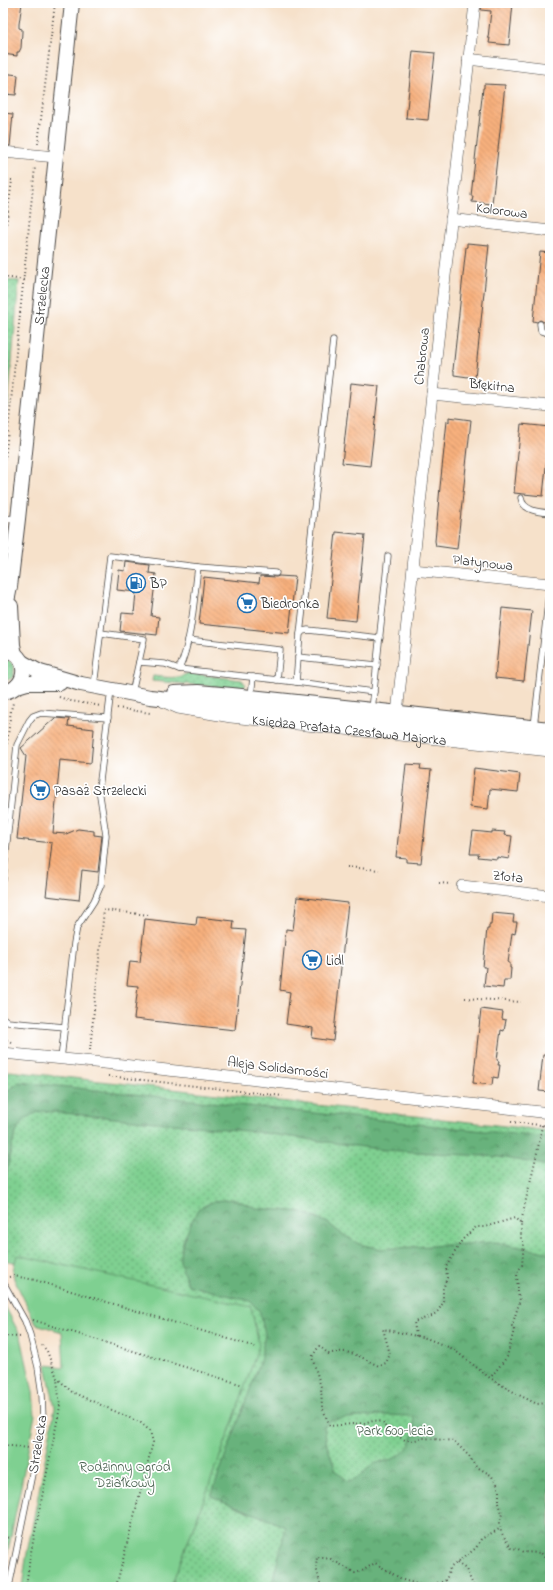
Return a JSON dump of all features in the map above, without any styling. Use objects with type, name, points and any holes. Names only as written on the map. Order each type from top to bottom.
[{"type":"street","name":"Strzelecka","points":[[3,621],[10,587],[18,519],[72,3]]},
{"type":"street","name":"Chabrowa","points":[[397,713],[475,3]]},
{"type":"street","points":[[468,59],[550,69]]},
{"type":"street","points":[[3,152],[56,157]]},
{"type":"street","name":"Kolorowa","points":[[451,219],[550,231]]},
{"type":"street","name":"Błękitna","points":[[432,394],[550,406]]},
{"type":"street","name":"Platynowa","points":[[413,570],[550,584]]},
{"type":"street","name":"Strzelecka","points":[[10,587],[13,655],[24,672],[21,682],[10,695]]},
{"type":"street","name":"Księdza Prałata Czesława Majorka","points":[[13,655],[40,672],[87,685],[150,697],[550,740]]},
{"type":"street","name":"Księdza Prałata Czesława Majorka","points":[[10,695],[27,683],[87,685]]},
{"type":"street","name":"Księdza Prałata Czesława Majorka","points":[[150,697],[179,692],[198,692],[550,728]]},
{"type":"street","name":"Księdza Prałata Czesława Majorka","points":[[150,697],[178,708],[231,717],[550,751]]},
{"type":"street","name":"Złota","points":[[462,886],[550,896]]},
{"type":"street","name":"Aleja Solidarności","points":[[3,1053],[550,1113]]},
{"type":"lane","points":[[540,324],[541,331],[550,334]]},
{"type":"lane","points":[[296,682],[333,340]]},
{"type":"lane","points":[[521,498],[521,502],[525,507],[531,510],[550,513]]},
{"type":"lane","points":[[3,518],[18,519]]},
{"type":"lane","points":[[87,685],[101,633],[110,556],[198,567],[276,573]]},
{"type":"lane","points":[[372,711],[388,556]]},
{"type":"lane","points":[[179,669],[184,658],[188,640],[198,567]]},
{"type":"lane","points":[[534,727],[550,584]]},
{"type":"lane","points":[[300,634],[303,631],[308,630],[380,638]]},
{"type":"lane","points":[[101,633],[144,639],[132,693]]},
{"type":"lane","points":[[188,640],[280,650],[277,680]]},
{"type":"lane","points":[[298,657],[377,665]]},
{"type":"lane","points":[[139,662],[165,664],[179,669],[374,692]]},
{"type":"lane","points":[[251,698],[253,677]]},
{"type":"lane","points":[[61,1059],[77,927],[94,901],[101,885],[106,835],[99,789],[111,689]]},
{"type":"lane","points":[[3,880],[17,745],[29,721],[33,716],[41,713],[108,718]]},
{"type":"lane","points":[[3,1018],[8,1022],[64,1027]]},
{"type":"lane","name":"Strzelecka","points":[[3,1282],[25,1321],[38,1367],[42,1394],[43,1420],[9,1587]]},
{"type":"path","points":[[3,480],[37,155],[55,3]]},
{"type":"path","points":[[3,178],[12,180],[3,249]]},
{"type":"path","points":[[3,277],[24,280]]},
{"type":"path","points":[[3,408],[10,408]]},
{"type":"path","points":[[7,748],[10,695]]},
{"type":"path","points":[[58,697],[71,701],[150,714]]},
{"type":"path","points":[[347,866],[379,870]]},
{"type":"path","points":[[89,1055],[104,910],[149,915]]},
{"type":"path","points":[[465,998],[521,1002]]},
{"type":"path","points":[[3,1038],[12,1042]]},
{"type":"path","points":[[103,1076],[289,1097]]},
{"type":"path","points":[[508,1121],[550,1126]]},
{"type":"path","points":[[490,1378],[507,1357],[514,1330],[512,1326],[520,1300],[518,1294],[517,1273],[522,1266],[524,1243],[521,1239],[521,1224],[538,1151],[542,1125]]},
{"type":"path","points":[[416,1336],[414,1322],[432,1316],[438,1311],[443,1303],[443,1289],[447,1278],[446,1267],[462,1240],[476,1227],[485,1227],[515,1218],[521,1224]]},
{"type":"path","points":[[14,1276],[35,1280],[255,1347]]},
{"type":"path","points":[[34,1320],[243,1384]]},
{"type":"path","points":[[550,1401],[547,1403],[537,1404],[490,1378],[453,1349],[426,1338],[383,1329],[390,1354],[386,1364],[379,1366],[348,1351],[338,1351],[329,1354],[319,1346],[312,1357],[321,1387],[322,1407],[330,1426],[364,1423],[373,1420],[383,1422],[387,1430],[405,1440],[424,1438],[454,1441],[469,1456],[475,1466],[491,1475],[497,1484],[499,1503],[502,1513],[500,1528],[501,1532],[512,1548],[523,1552],[541,1553],[545,1558],[550,1558]]},
{"type":"path","points":[[3,1336],[21,1337]]},
{"type":"path","points":[[26,1587],[30,1557],[60,1407],[57,1378],[53,1366]]},
{"type":"path","points":[[57,1378],[72,1392],[141,1423],[150,1431],[153,1442],[116,1587]]},
{"type":"path","points":[[3,1445],[29,1448]]},
{"type":"path","points":[[321,1587],[316,1567],[317,1557],[331,1559],[355,1573],[375,1563],[403,1580],[427,1587],[431,1584],[439,1584],[446,1580],[450,1568],[476,1548],[481,1539],[500,1528]]},
{"type":"path","points":[[3,1537],[12,1538]]},
{"type":"path","points":[[457,1563],[466,1569],[474,1587]]},
{"type":"green space","points":[[3,280],[19,281],[8,406],[3,405]]},
{"type":"green space","points":[[3,658],[12,663],[14,671],[12,678],[3,682]]},
{"type":"green space","points":[[188,673],[242,680],[246,685],[242,689],[152,681],[153,676],[180,677]]},
{"type":"green space","name":"Park 600-lecia","points":[[10,1071],[550,1131],[550,1587],[171,1587],[232,1424],[258,1345],[251,1308],[3,1260],[3,1072]]},
{"type":"green space","points":[[20,1082],[550,1138],[550,1166],[500,1157],[385,1150],[256,1132],[43,1111],[27,1117],[19,1127],[12,1146],[3,1196],[3,1094]]},
{"type":"green space","points":[[234,1199],[256,1208],[302,1212],[328,1223],[342,1234],[359,1244],[381,1249],[495,1242],[550,1253],[550,1587],[271,1587],[286,1527],[211,1496],[260,1362],[265,1334],[260,1312],[250,1301],[188,1285],[181,1267],[181,1247],[198,1209],[214,1201]],"holes":[[[381,1415],[413,1416],[414,1429],[411,1442],[399,1456],[390,1460],[378,1462],[359,1476],[348,1481],[336,1471],[327,1445],[324,1427],[330,1421]]]},
{"type":"green space","name":"Rodzinny Ogród Działkowy","points":[[17,1255],[251,1307],[259,1345],[232,1424],[171,1587],[22,1587],[26,1558],[55,1408],[46,1365],[64,1367],[62,1332],[36,1324],[14,1279],[13,1270]]},
{"type":"green space","points":[[3,1302],[21,1337],[33,1392],[35,1415],[3,1577]]},
{"type":"building","points":[[3,3],[22,3],[19,24],[19,28],[22,29],[21,48],[19,52],[17,52],[17,56],[3,54]]},
{"type":"building","points":[[482,3],[513,3],[509,45],[489,43],[490,38],[488,38],[491,11],[481,10]]},
{"type":"building","points":[[413,51],[435,53],[428,120],[406,118]]},
{"type":"building","points":[[3,73],[18,75],[16,95],[3,94]]},
{"type":"building","points":[[484,84],[505,85],[492,204],[472,202],[473,196],[471,196]]},
{"type":"building","points":[[3,113],[13,114],[10,146],[3,145]]},
{"type":"building","points":[[467,243],[489,245],[475,378],[454,375],[453,370]]},
{"type":"building","points":[[540,252],[550,253],[550,323],[540,320],[537,322],[533,321]]},
{"type":"building","points":[[351,383],[379,386],[370,466],[342,463]]},
{"type":"building","points":[[449,417],[471,420],[457,549],[436,546],[435,541],[447,421],[449,422]]},
{"type":"building","points":[[521,424],[550,427],[543,496],[514,493]]},
{"type":"building","points":[[336,532],[365,535],[356,621],[327,618]]},
{"type":"building","points":[[126,562],[150,565],[149,573],[156,574],[151,616],[159,617],[157,635],[120,631],[122,613],[134,614],[136,592],[117,590],[119,570],[125,571]]},
{"type":"building","name":"Biedronka","points":[[260,576],[295,577],[289,633],[199,624],[204,577],[259,583]]},
{"type":"building","points":[[502,608],[532,611],[524,681],[495,678]]},
{"type":"building","name":"Pasaż Strzelecki","points":[[55,718],[69,719],[68,726],[94,729],[91,763],[60,760],[53,833],[66,834],[78,829],[94,831],[94,835],[102,836],[98,872],[82,870],[79,900],[46,896],[52,843],[17,839],[26,756],[21,748]]},
{"type":"building","points":[[406,764],[421,765],[420,769],[431,770],[421,863],[406,862],[406,858],[396,857]]},
{"type":"building","points":[[474,768],[520,774],[518,792],[490,789],[488,809],[470,807]]},
{"type":"building","points":[[473,831],[492,833],[492,831],[505,832],[504,835],[512,836],[509,859],[497,857],[497,859],[478,857],[479,854],[470,854]]},
{"type":"building","name":"Lidl","points":[[297,897],[348,903],[333,1041],[312,1038],[313,1028],[286,1024],[290,992],[280,990],[286,929],[293,930]]},
{"type":"building","points":[[492,913],[514,915],[513,922],[517,922],[515,934],[512,933],[508,963],[510,963],[511,968],[510,980],[504,980],[503,988],[484,986],[486,967],[483,967],[487,929],[489,929],[489,925],[491,925]]},
{"type":"building","points":[[197,917],[234,921],[233,929],[246,930],[235,1030],[134,1019],[138,986],[127,985],[130,961],[140,962],[145,919],[196,925]]},
{"type":"building","points":[[481,1009],[503,1012],[502,1019],[506,1020],[504,1031],[501,1030],[497,1060],[499,1061],[498,1065],[500,1065],[498,1078],[493,1077],[492,1085],[473,1083]]},
{"type":"building","points":[[543,1055],[550,1055],[550,1092],[539,1091]]},
{"type":"place","name":"BP","points":[[136,583]]},
{"type":"place","name":"Biedronka","points":[[247,603]]},
{"type":"place","name":"Pasaż Strzelecki","points":[[40,790]]},
{"type":"place","name":"Lidl","points":[[312,960]]}]
